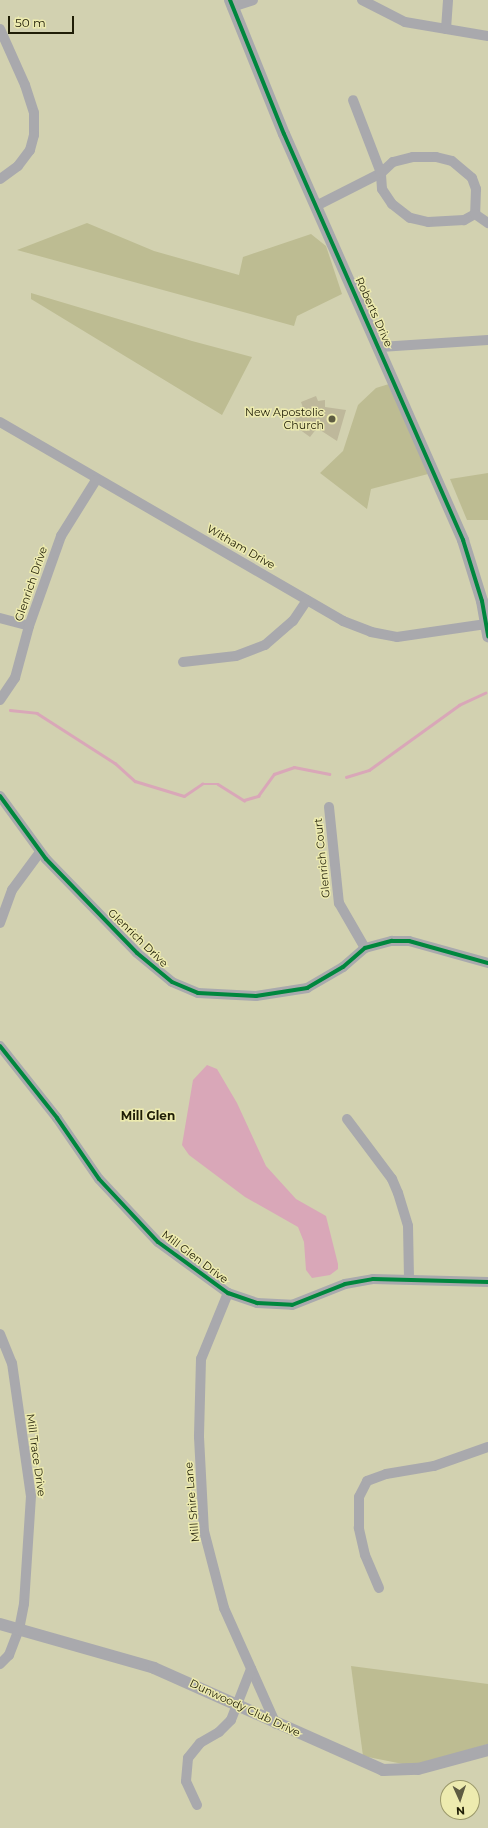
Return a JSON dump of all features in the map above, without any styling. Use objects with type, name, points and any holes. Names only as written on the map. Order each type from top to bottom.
[{"type":"street","points":[[231,3],[253,0]]},
{"type":"street","points":[[362,0],[405,22],[488,36]]},
{"type":"street","points":[[446,29],[448,0]]},
{"type":"street","name":"Roberts Drive","points":[[231,3],[316,206],[380,347],[463,540],[487,630]]},
{"type":"street","points":[[0,28],[25,85],[34,114],[34,135],[30,150],[18,166],[0,178]]},
{"type":"street","points":[[353,100],[381,173],[382,189],[389,199],[410,218],[443,222],[464,220],[475,214]]},
{"type":"street","points":[[316,206],[381,173],[393,162],[413,157],[452,161],[472,178],[476,189],[475,214]]},
{"type":"street","points":[[475,214],[488,223]]},
{"type":"street","points":[[380,347],[488,340]]},
{"type":"street","name":"Witham Drive","points":[[0,422],[96,480],[343,621],[390,636],[487,630]]},
{"type":"street","name":"Glenrich Drive","points":[[0,700],[15,678],[29,626],[61,536],[96,480]]},
{"type":"street","points":[[183,662],[236,656],[265,645],[293,621],[308,600]]},
{"type":"street","points":[[0,618],[29,626]]},
{"type":"street","name":"Glenrich Drive","points":[[0,796],[40,852],[158,972],[198,993],[256,996],[307,988],[343,967],[365,948],[380,943],[409,941],[488,963]]},
{"type":"street","name":"Glenrich Court","points":[[329,807],[339,902],[365,948]]},
{"type":"street","points":[[0,922],[12,890],[40,852]]},
{"type":"street","name":"Mill Glen Drive","points":[[0,1046],[57,1118],[99,1179],[158,1242],[228,1293],[257,1303],[292,1305],[345,1284],[373,1279],[488,1282]]},
{"type":"street","points":[[347,1119],[392,1179],[398,1193],[408,1226],[409,1279]]},
{"type":"street","name":"Mill Shire Lane","points":[[228,1293],[201,1359],[199,1437],[204,1531],[224,1608],[276,1724]]},
{"type":"street","name":"Mill Trace Drive","points":[[0,1334],[12,1363],[31,1496],[24,1604],[19,1629],[9,1655],[0,1664]]},
{"type":"street","points":[[379,1588],[365,1555],[359,1528],[359,1496],[367,1481],[386,1474],[434,1466],[488,1447]]},
{"type":"street","name":"Dunwoody Club Drive","points":[[0,1624],[154,1668],[360,1761],[394,1772],[418,1769],[488,1750]]},
{"type":"street","points":[[197,1805],[186,1781],[188,1758],[200,1743],[226,1727],[251,1669]]},
{"type":"green space","points":[[87,223],[154,251],[239,275],[243,257],[311,234],[326,246],[342,294],[297,316],[294,326],[17,250]]},
{"type":"green space","points":[[31,293],[192,341],[252,357],[222,415],[31,299]]},
{"type":"green space","points":[[389,384],[428,474],[371,489],[367,509],[320,473],[343,451],[358,405],[376,388]]},
{"type":"green space","points":[[488,473],[488,520],[467,520],[450,479]]},
{"type":"green space","points":[[351,1666],[488,1684],[488,1744],[428,1762],[408,1765],[363,1756]]},
{"type":"shaded area","points":[[207,1065],[217,1069],[237,1103],[266,1166],[296,1199],[326,1216],[338,1264],[338,1269],[330,1275],[312,1278],[306,1270],[304,1242],[298,1227],[245,1197],[189,1155],[182,1145],[193,1080]]},
{"type":"building","name":"New Apostolic Church","points":[[316,396],[318,401],[325,400],[325,407],[346,410],[337,441],[317,428],[310,437],[292,424],[299,414],[295,411],[303,408],[301,402]]},
{"type":"waterway","points":[[346,777],[369,770],[459,705],[485,693]]},
{"type":"waterway","points":[[10,710],[37,713],[115,763],[135,781],[184,796],[202,784],[218,784],[244,800],[258,796],[274,774],[294,767],[329,774]]},
{"type":"cycle path","points":[[230,0],[284,134],[463,540],[482,601],[488,636]]},
{"type":"cycle path","points":[[0,796],[46,859],[137,953],[172,982],[198,993],[256,996],[307,988],[343,967],[365,948],[392,941],[409,941],[488,963]]},
{"type":"cycle path","points":[[0,1046],[57,1118],[99,1179],[158,1242],[228,1293],[257,1303],[292,1305],[345,1284],[373,1279],[488,1282]]},
{"type":"place","name":"New Apostolic Church","points":[[332,419]]},
{"type":"district","name":"Mill Glen","points":[[148,1116]]}]
